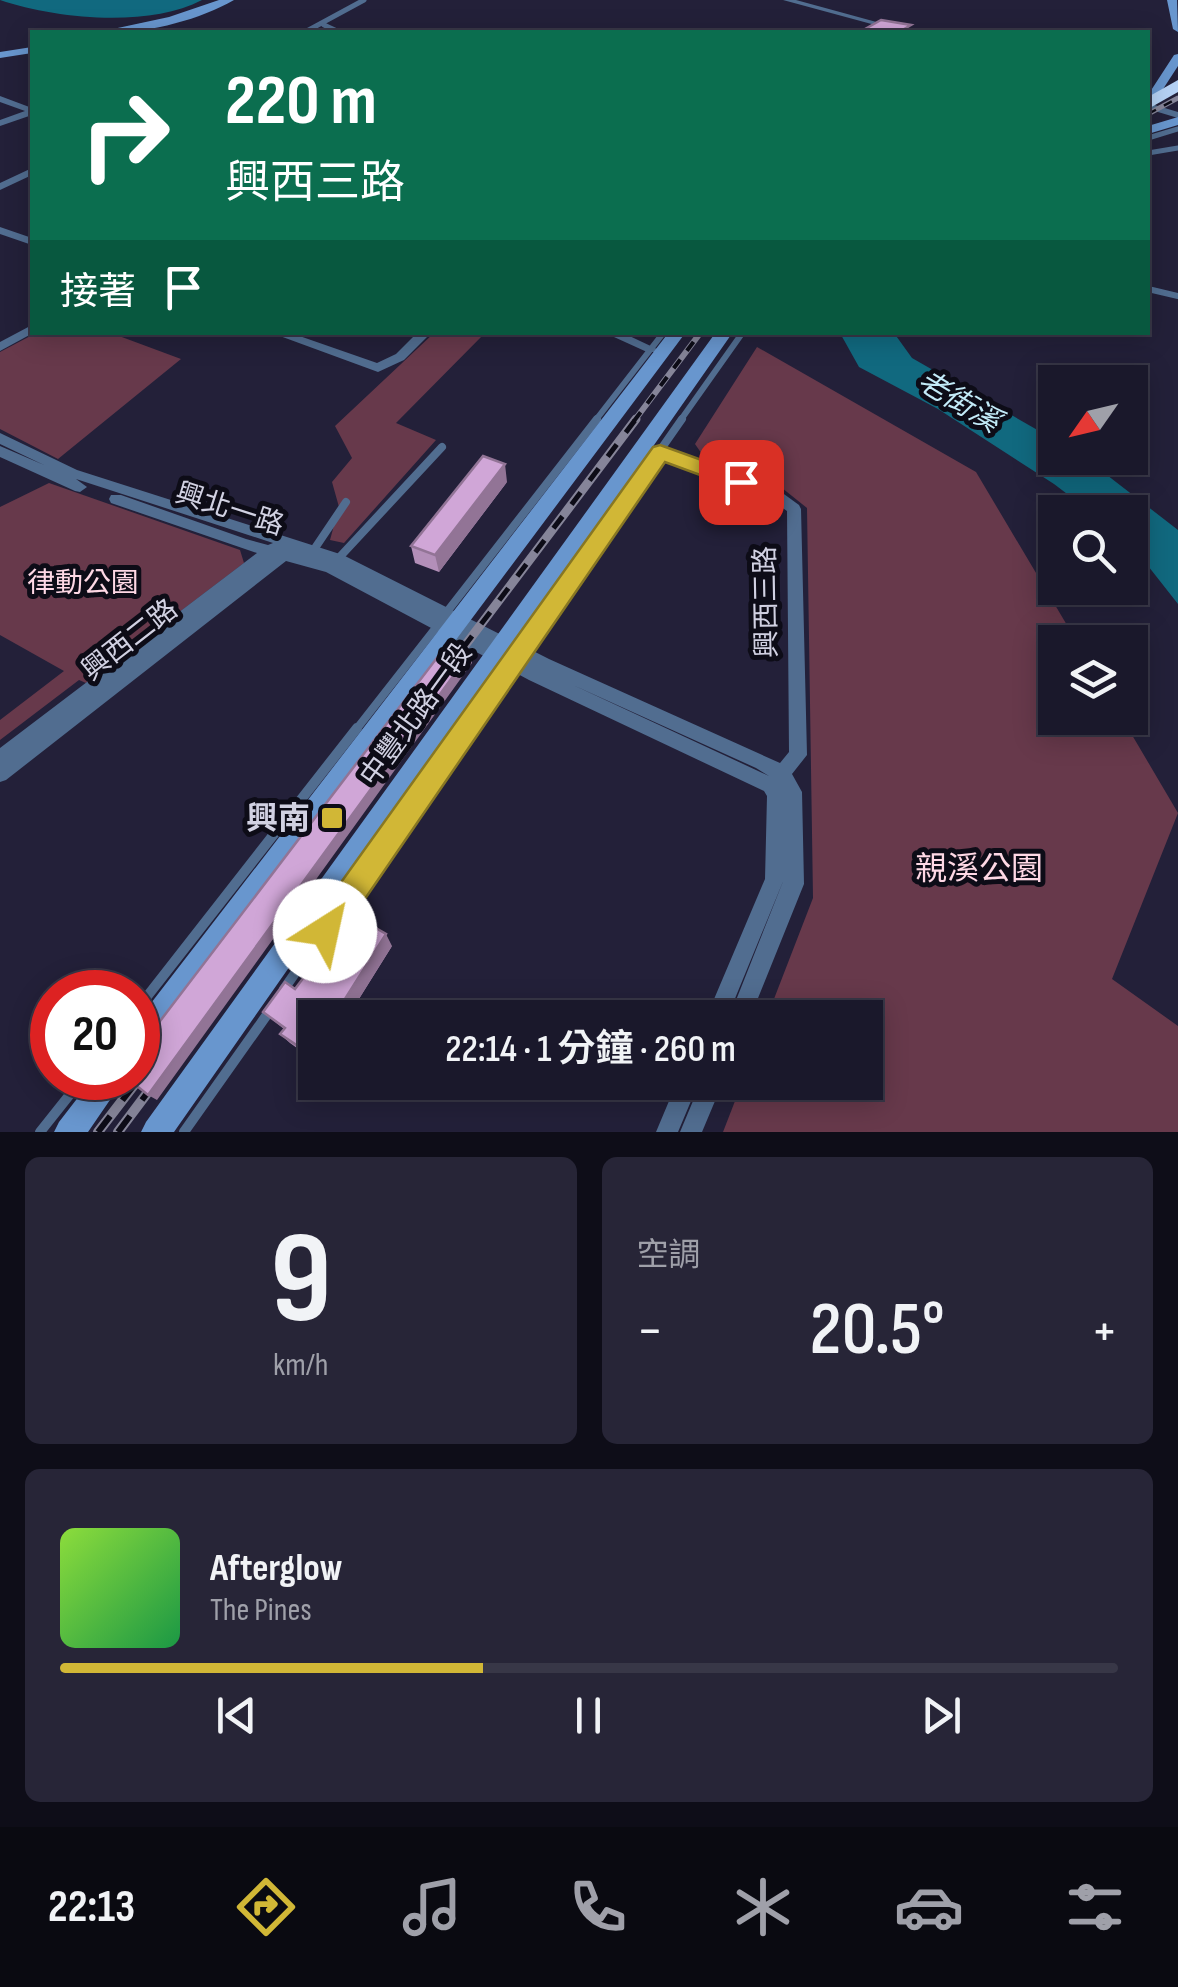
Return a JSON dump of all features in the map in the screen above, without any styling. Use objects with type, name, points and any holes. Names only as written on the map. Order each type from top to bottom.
[{"type":"highway","points":[[1150,103],[1178,85]]},
{"type":"main road","points":[[115,30],[171,20],[229,0]]},
{"type":"main road","points":[[145,30],[184,22],[244,0]]},
{"type":"main road","points":[[1172,0],[1178,29]]},
{"type":"main road","points":[[0,53],[30,47]]},
{"type":"main road","points":[[1150,101],[1178,57]]},
{"type":"main road","points":[[1150,129],[1178,118]]},
{"type":"main road","name":"中豐北路一段","points":[[160,1012],[450,621],[676,335]]},
{"type":"main road","name":"中豐北路一段","points":[[156,1132],[508,654],[723,335]]},
{"type":"main road","points":[[69,1132],[93,1100]]},
{"type":"street","points":[[787,0],[901,30]]},
{"type":"street","points":[[0,99],[30,111]]},
{"type":"street","points":[[1150,105],[1178,118]]},
{"type":"street","points":[[0,123],[30,113]]},
{"type":"street","points":[[0,187],[30,172]]},
{"type":"street","points":[[0,230],[30,241]]},
{"type":"street","points":[[0,343],[30,327]]},
{"type":"street","points":[[284,335],[378,368],[400,357],[423,335]]},
{"type":"street","points":[[616,335],[651,349]]},
{"type":"street","points":[[0,438],[72,474],[280,550],[313,551],[508,654],[776,780],[793,792],[794,884],[746,1000]]},
{"type":"street","name":"興北一路","points":[[0,451],[54,477],[280,550],[334,563]]},
{"type":"street","name":"興西三路","points":[[660,452],[772,493],[794,509],[798,755],[776,780],[775,879],[724,1000]]},
{"type":"street","points":[[0,758],[280,550]]},
{"type":"street","name":"興西二路","points":[[0,774],[280,550]]},
{"type":"street","points":[[667,1132],[680,1100]]},
{"type":"street","points":[[691,1132],[704,1100]]},
{"type":"lane","points":[[311,30],[364,0]]},
{"type":"lane","points":[[324,26],[334,30]]},
{"type":"lane","points":[[1150,137],[1178,129]]},
{"type":"lane","points":[[1150,153],[1178,148]]},
{"type":"lane","points":[[1150,289],[1178,296]]},
{"type":"lane","name":"中豐北路一段","points":[[160,981],[450,621],[662,335]]},
{"type":"lane","name":"中豐北路一段","points":[[184,1132],[508,654],[660,452],[741,335]]},
{"type":"lane","points":[[334,563],[442,447]]},
{"type":"lane","points":[[313,551],[346,502]]},
{"type":"lane","points":[[40,1132],[65,1100]]},
{"type":"green space","points":[[32,335],[116,335],[181,359],[58,459],[0,429],[0,352]]},
{"type":"green space","points":[[432,335],[483,335],[396,423],[436,440],[344,543],[330,540],[339,507],[332,482],[352,458],[335,426]]},
{"type":"green space","name":"親溪公園","points":[[757,347],[976,472],[1038,576],[1038,605],[1055,605],[1067,625],[1038,625],[1038,735],[1132,735],[1178,813],[1112,979],[1178,1026],[1178,1132],[723,1132],[735,1100],[883,1100],[883,1000],[774,1000],[813,898],[807,508],[782,488],[706,460],[695,444]]},
{"type":"green space","name":"律動公園","points":[[49,483],[240,550],[244,563],[86,683],[79,680],[0,740],[0,720],[64,671],[0,635],[0,507]]},
{"type":"water","points":[[0,0],[202,0],[156,14],[102,18],[48,12]]},
{"type":"water","name":"老街溪","points":[[841,335],[895,335],[912,358],[1038,430],[1038,474],[938,409],[859,367]]},
{"type":"water","points":[[1040,475],[1107,475],[1133,495],[1069,495]]},
{"type":"water","points":[[1148,507],[1178,530],[1178,604],[1148,566]]},
{"type":"building","points":[[881,20],[911,25],[902,30],[865,29]]},
{"type":"building","points":[[483,456],[505,464],[435,555],[411,546]]},
{"type":"building","points":[[449,642],[470,653],[160,1079],[160,1021]]},
{"type":"building","points":[[362,920],[386,934],[344,1000],[298,1000],[298,1046],[280,1034],[285,1028],[263,1012],[285,982],[295,989],[304,977],[313,981]]},
{"type":"railway","points":[[1150,113],[1178,98]]},
{"type":"railway","points":[[634,421],[699,335]]},
{"type":"railway","points":[[445,672],[636,419]]},
{"type":"railway","points":[[118,1132],[163,1072]]},
{"type":"railway","points":[[98,1132],[123,1100]]},
{"type":"place","name":"興南","points":[[332,818]]},
{"type":"route","points":[[325,931],[660,452],[741,482]]}]
